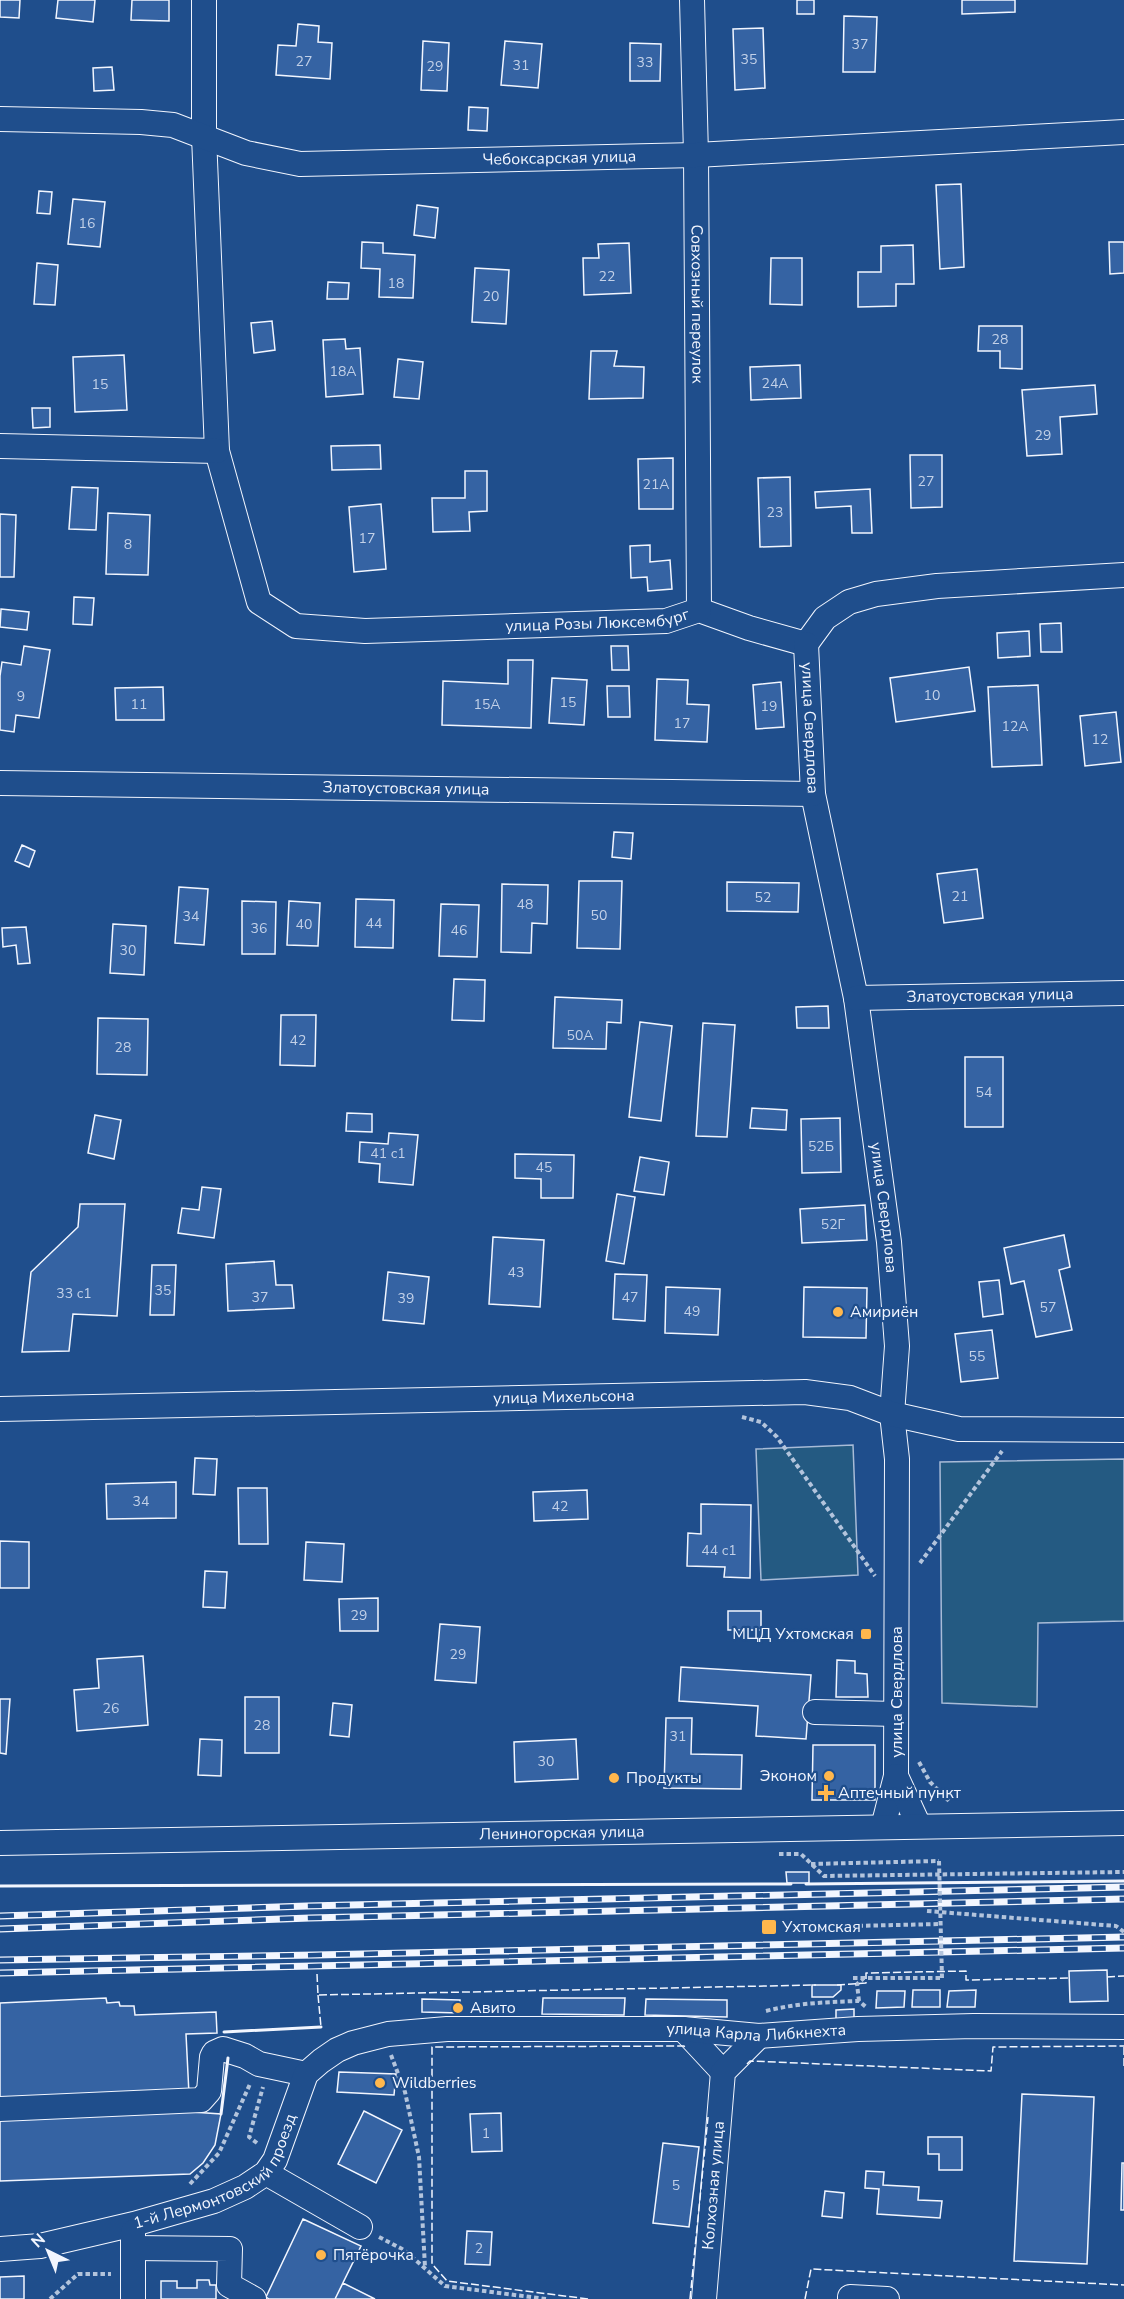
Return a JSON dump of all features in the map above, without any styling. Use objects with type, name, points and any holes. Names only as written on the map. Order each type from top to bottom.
[{"type":"street","points":[[0,446],[217,451],[204,136],[204,0]]},
{"type":"street","name":"Совхозный переулок","points":[[692,0],[696,155],[699,610]]},
{"type":"street","name":"Чебоксарская улица","points":[[0,119],[141,122],[173,125],[246,153],[300,164],[696,155],[1124,132]]},
{"type":"street","name":"улица Розы Люксембург","points":[[217,451],[259,602],[296,626],[365,631],[666,621],[699,610],[749,628],[806,644]]},
{"type":"street","points":[[806,644],[825,618],[849,602],[876,594],[937,586],[1124,575]]},
{"type":"street","name":"улица Свердлова","points":[[806,644],[813,794],[856,998],[889,1242],[897,1346],[892,1414],[897,1459],[896,1776],[883,1827]]},
{"type":"street","name":"Златоустовская улица","points":[[0,783],[813,794]]},
{"type":"street","name":"Златоустовская улица","points":[[856,998],[1124,993]]},
{"type":"street","name":"улица Михельсона","points":[[0,1409],[805,1392],[850,1398],[892,1414],[959,1429],[1124,1430]]},
{"type":"street","points":[[815,1712],[896,1714]]},
{"type":"street","name":"улица Свердлова","points":[[896,1776],[919,1826]]},
{"type":"street","name":"Лениногорская улица","points":[[0,1843],[1124,1822]]},
{"type":"street","name":"улица Карла Либкнехта","points":[[388,2034],[447,2029],[683,2029],[759,2036],[858,2028],[1124,2027]]},
{"type":"street","points":[[683,2029],[723,2072],[759,2036]]},
{"type":"street","points":[[0,2109],[201,2100],[209,2091],[214,2053],[228,2049],[264,2065],[306,2074],[336,2050],[388,2034]]},
{"type":"street","name":"Колхозная улица","points":[[704,2299],[723,2072]]},
{"type":"street","name":"1-й Лермонтовский проезд","points":[[0,2249],[40,2246],[134,2224],[214,2201],[245,2187],[271,2166],[306,2074]]},
{"type":"street","points":[[271,2166],[360,2227]]},
{"type":"street","points":[[133,2299],[134,2224]]},
{"type":"street","points":[[133,2248],[231,2249],[229,2285],[254,2299]]},
{"type":"street","points":[[850,2298],[887,2299]]},
{"type":"path","points":[[742,1417],[760,1422],[777,1437],[876,1577]]},
{"type":"path","points":[[920,1564],[1004,1449]]},
{"type":"path","points":[[918,1759],[930,1782],[954,1805]]},
{"type":"path","points":[[779,1854],[801,1854],[824,1876],[1124,1872]]},
{"type":"path","points":[[811,1864],[939,1861],[942,1978],[853,1978]]},
{"type":"path","points":[[927,1911],[1116,1926],[1124,1932]]},
{"type":"path","points":[[850,1926],[940,1924]]},
{"type":"path","points":[[857,1992],[857,1984],[863,1978]]},
{"type":"path","points":[[765,2012],[796,2004],[859,2001],[873,2011]]},
{"type":"path","points":[[388,2034],[388,2046],[405,2092],[419,2157],[425,2267]]},
{"type":"path","points":[[264,2065],[249,2137],[271,2166]]},
{"type":"path","points":[[189,2185],[219,2153],[264,2065]]},
{"type":"path","points":[[360,2227],[404,2250],[445,2286],[546,2299]]},
{"type":"path","points":[[50,2299],[78,2274],[132,2273]]},
{"type":"shaded area","points":[[853,1445],[858,1575],[761,1580],[756,1449]]},
{"type":"shaded area","points":[[1124,1459],[1124,1621],[1038,1623],[1037,1707],[942,1703],[940,1462]]},
{"type":"building","points":[[0,0],[20,0],[19,18],[0,17]]},
{"type":"building","points":[[58,0],[95,0],[93,22],[56,18]]},
{"type":"building","points":[[132,0],[169,0],[169,21],[131,20]]},
{"type":"building","points":[[797,0],[814,0],[814,14],[797,14]]},
{"type":"building","points":[[962,0],[1015,0],[1015,12],[962,14]]},
{"type":"building","points":[[844,16],[877,17],[875,72],[843,72]]},
{"type":"building","points":[[298,24],[319,26],[318,42],[332,43],[330,79],[276,75],[278,45],[296,46]]},
{"type":"building","points":[[763,28],[765,88],[735,90],[733,29]]},
{"type":"building","points":[[423,41],[449,43],[447,91],[421,90]]},
{"type":"building","points":[[505,41],[542,44],[538,88],[501,85]]},
{"type":"building","points":[[630,43],[661,44],[660,81],[630,81]]},
{"type":"building","points":[[112,67],[114,90],[94,91],[93,68]]},
{"type":"building","points":[[469,107],[488,108],[487,131],[468,130]]},
{"type":"building","points":[[961,184],[964,267],[940,269],[936,185]]},
{"type":"building","points":[[39,191],[52,192],[50,214],[37,213]]},
{"type":"building","points":[[73,199],[105,202],[100,247],[68,244]]},
{"type":"building","points":[[417,205],[438,208],[435,238],[414,235]]},
{"type":"building","points":[[362,242],[383,243],[383,253],[415,255],[413,298],[379,297],[380,269],[361,268]]},
{"type":"building","points":[[1109,242],[1124,242],[1124,273],[1110,274]]},
{"type":"building","points":[[629,243],[631,293],[584,295],[583,258],[599,258],[598,244]]},
{"type":"building","points":[[913,245],[914,284],[896,284],[896,306],[858,307],[858,272],[881,272],[881,246]]},
{"type":"building","points":[[771,258],[802,258],[802,305],[770,304]]},
{"type":"building","points":[[37,263],[58,265],[55,305],[34,304]]},
{"type":"building","points":[[475,268],[509,270],[506,324],[472,322]]},
{"type":"building","points":[[328,282],[349,283],[348,299],[327,299]]},
{"type":"building","points":[[272,321],[275,350],[254,353],[251,323]]},
{"type":"building","points":[[979,326],[1022,326],[1022,369],[1000,368],[1000,351],[978,351]]},
{"type":"building","points":[[345,339],[346,349],[360,348],[363,394],[326,397],[323,340]]},
{"type":"building","points":[[591,351],[617,351],[614,366],[644,367],[643,398],[589,399]]},
{"type":"building","points":[[124,355],[127,410],[75,412],[73,357]]},
{"type":"building","points":[[398,359],[423,362],[419,399],[394,397]]},
{"type":"building","points":[[800,365],[801,398],[751,400],[750,367]]},
{"type":"building","points":[[1095,385],[1097,414],[1060,417],[1062,454],[1027,456],[1022,390]]},
{"type":"building","points":[[32,408],[50,408],[50,427],[33,428]]},
{"type":"building","points":[[380,445],[381,469],[332,470],[331,446]]},
{"type":"building","points":[[910,455],[942,455],[942,507],[911,508]]},
{"type":"building","points":[[673,458],[673,509],[639,509],[638,459]]},
{"type":"building","points":[[465,471],[487,471],[487,511],[469,512],[470,531],[433,532],[432,498],[465,498]]},
{"type":"building","points":[[790,477],[791,546],[760,547],[758,478]]},
{"type":"building","points":[[72,487],[98,488],[96,530],[69,529]]},
{"type":"building","points":[[870,489],[872,533],[852,533],[851,506],[816,508],[815,492]]},
{"type":"building","points":[[381,504],[386,569],[354,572],[349,507]]},
{"type":"building","points":[[108,513],[150,515],[148,575],[106,574]]},
{"type":"building","points":[[0,514],[16,515],[14,577],[0,577]]},
{"type":"building","points":[[650,545],[650,562],[670,560],[672,589],[648,591],[647,577],[631,578],[630,546]]},
{"type":"building","points":[[74,597],[94,598],[92,625],[73,624]]},
{"type":"building","points":[[1,609],[29,612],[27,630],[0,627]]},
{"type":"building","points":[[1061,623],[1062,652],[1041,652],[1040,624]]},
{"type":"building","points":[[1029,631],[1030,656],[998,658],[997,633]]},
{"type":"building","points":[[24,646],[50,650],[39,718],[16,715],[14,732],[0,730],[2,662],[21,665]]},
{"type":"building","points":[[611,646],[628,646],[629,670],[612,670]]},
{"type":"building","points":[[508,660],[533,660],[531,728],[442,725],[443,681],[508,684]]},
{"type":"building","points":[[969,667],[975,711],[896,722],[890,678]]},
{"type":"building","points":[[552,678],[587,680],[584,725],[549,723]]},
{"type":"building","points":[[657,679],[688,680],[687,704],[709,705],[707,742],[655,740]]},
{"type":"building","points":[[781,682],[784,727],[756,729],[753,685]]},
{"type":"building","points":[[1038,685],[1042,765],[992,767],[988,687]]},
{"type":"building","points":[[607,686],[629,686],[630,717],[608,717]]},
{"type":"building","points":[[163,687],[164,720],[116,720],[115,688]]},
{"type":"building","points":[[1116,712],[1121,762],[1085,766],[1080,716]]},
{"type":"building","points":[[614,832],[633,833],[631,859],[612,857]]},
{"type":"building","points":[[22,845],[35,851],[29,867],[15,861]]},
{"type":"building","points":[[977,869],[983,918],[944,923],[937,874]]},
{"type":"building","points":[[579,881],[622,881],[620,949],[577,948]]},
{"type":"building","points":[[727,882],[799,883],[798,912],[727,911]]},
{"type":"building","points":[[502,884],[548,885],[547,924],[532,923],[531,953],[501,952]]},
{"type":"building","points":[[179,887],[208,889],[204,945],[175,943]]},
{"type":"building","points":[[356,899],[394,900],[393,948],[355,947]]},
{"type":"building","points":[[242,901],[276,902],[275,954],[242,954]]},
{"type":"building","points":[[289,901],[320,903],[318,946],[287,945]]},
{"type":"building","points":[[441,904],[479,905],[477,957],[439,956]]},
{"type":"building","points":[[113,924],[146,926],[144,975],[110,973]]},
{"type":"building","points":[[26,927],[30,963],[18,964],[16,945],[3,947],[2,928]]},
{"type":"building","points":[[454,979],[485,980],[484,1021],[452,1020]]},
{"type":"building","points":[[555,997],[622,1000],[621,1023],[607,1022],[606,1049],[553,1048]]},
{"type":"building","points":[[828,1006],[829,1028],[797,1028],[796,1007]]},
{"type":"building","points":[[281,1015],[316,1015],[315,1066],[280,1065]]},
{"type":"building","points":[[98,1018],[148,1019],[147,1075],[97,1074]]},
{"type":"building","points":[[640,1022],[672,1026],[661,1121],[629,1117]]},
{"type":"building","points":[[703,1023],[735,1025],[727,1137],[696,1136]]},
{"type":"building","points":[[965,1057],[1003,1057],[1003,1127],[965,1127]]},
{"type":"building","points":[[752,1108],[787,1110],[786,1130],[750,1128]]},
{"type":"building","points":[[347,1113],[372,1114],[372,1132],[346,1131]]},
{"type":"building","points":[[95,1115],[121,1120],[114,1159],[88,1153]]},
{"type":"building","points":[[840,1118],[841,1172],[802,1173],[801,1119]]},
{"type":"building","points":[[389,1133],[418,1135],[413,1185],[379,1182],[380,1164],[359,1162],[360,1142],[388,1144]]},
{"type":"building","points":[[515,1154],[574,1155],[573,1198],[541,1198],[541,1179],[515,1178]]},
{"type":"building","points":[[640,1157],[669,1162],[664,1195],[634,1191]]},
{"type":"building","points":[[202,1187],[221,1189],[214,1238],[178,1233],[182,1208],[199,1210]]},
{"type":"building","points":[[617,1194],[635,1197],[624,1264],[606,1261]]},
{"type":"building","points":[[80,1204],[125,1204],[117,1316],[73,1314],[69,1351],[22,1352],[31,1272],[78,1227]]},
{"type":"building","points":[[865,1205],[867,1240],[802,1243],[800,1209]]},
{"type":"building","points":[[1064,1235],[1070,1267],[1059,1270],[1072,1330],[1036,1337],[1024,1281],[1011,1284],[1004,1248]]},
{"type":"building","points":[[493,1237],[544,1240],[540,1307],[489,1304]]},
{"type":"building","points":[[274,1261],[276,1285],[292,1285],[294,1308],[228,1311],[226,1264]]},
{"type":"building","points":[[152,1265],[176,1265],[174,1315],[150,1315]]},
{"type":"building","points":[[388,1272],[429,1277],[424,1324],[383,1320]]},
{"type":"building","points":[[615,1274],[647,1275],[645,1321],[613,1319]]},
{"type":"building","points":[[999,1280],[1003,1314],[983,1317],[979,1282]]},
{"type":"building","points":[[666,1287],[720,1289],[718,1335],[665,1333]]},
{"type":"building","points":[[804,1287],[867,1288],[866,1338],[803,1337]]},
{"type":"building","points":[[992,1330],[998,1378],[961,1382],[955,1334]]},
{"type":"building","points":[[195,1458],[217,1459],[215,1495],[193,1494]]},
{"type":"building","points":[[176,1482],[176,1518],[107,1519],[106,1484]]},
{"type":"building","points":[[238,1488],[267,1488],[268,1544],[239,1544]]},
{"type":"building","points":[[587,1490],[588,1519],[534,1521],[533,1492]]},
{"type":"building","points":[[701,1504],[751,1505],[750,1578],[724,1577],[725,1567],[687,1566],[688,1533],[701,1534]]},
{"type":"building","points":[[0,1541],[29,1542],[29,1588],[0,1588]]},
{"type":"building","points":[[306,1542],[344,1544],[342,1582],[304,1580]]},
{"type":"building","points":[[205,1571],[227,1572],[225,1608],[203,1607]]},
{"type":"building","points":[[378,1598],[378,1631],[340,1631],[339,1599]]},
{"type":"building","points":[[728,1611],[761,1611],[761,1630],[728,1630]]},
{"type":"building","points":[[440,1624],[480,1627],[476,1683],[435,1680]]},
{"type":"building","points":[[143,1656],[148,1725],[77,1731],[74,1690],[99,1688],[97,1659]]},
{"type":"building","points":[[837,1660],[855,1661],[855,1673],[867,1674],[868,1697],[836,1697]]},
{"type":"building","points":[[681,1667],[811,1675],[806,1739],[756,1736],[758,1706],[679,1701]]},
{"type":"building","points":[[245,1697],[279,1697],[279,1753],[245,1753]]},
{"type":"building","points":[[0,1699],[10,1699],[6,1754],[0,1753]]},
{"type":"building","points":[[333,1703],[352,1705],[349,1737],[330,1735]]},
{"type":"building","points":[[666,1718],[692,1718],[691,1754],[742,1755],[741,1789],[664,1788]]},
{"type":"building","points":[[200,1739],[222,1740],[221,1776],[198,1775]]},
{"type":"building","points":[[576,1739],[578,1779],[515,1782],[514,1742]]},
{"type":"building","points":[[813,1745],[875,1745],[875,1800],[812,1800]]},
{"type":"building","points":[[786,1872],[809,1872],[809,1883],[787,1883]]},
{"type":"building","points":[[1107,1970],[1108,2001],[1070,2002],[1069,1971]]},
{"type":"building","points":[[812,1985],[841,1985],[841,1990],[833,1997],[812,1997]]},
{"type":"building","points":[[913,1990],[940,1990],[940,2007],[912,2007]]},
{"type":"building","points":[[976,1990],[975,2007],[947,2007],[949,1991]]},
{"type":"building","points":[[877,1991],[905,1991],[904,2007],[876,2008]]},
{"type":"building","points":[[106,1998],[107,2003],[119,2002],[120,2006],[134,2006],[135,2015],[216,2012],[217,2033],[186,2034],[189,2094],[0,2103],[0,2003]]},
{"type":"building","points":[[543,1998],[625,1998],[624,2015],[542,2014]]},
{"type":"building","points":[[422,1999],[460,2000],[460,2013],[422,2012]]},
{"type":"building","points":[[646,1999],[727,2000],[727,2017],[645,2015]]},
{"type":"building","points":[[854,2009],[854,2019],[836,2019],[836,2010]]},
{"type":"building","points":[[339,2072],[396,2074],[394,2095],[337,2092]]},
{"type":"building","points":[[1022,2094],[1094,2097],[1087,2264],[1014,2261]]},
{"type":"building","points":[[364,2111],[402,2130],[376,2183],[338,2164]]},
{"type":"building","points":[[192,2112],[221,2114],[215,2145],[203,2163],[190,2174],[0,2181],[0,2115]]},
{"type":"building","points":[[501,2113],[502,2151],[472,2152],[470,2114]]},
{"type":"building","points":[[928,2137],[962,2137],[962,2170],[939,2170],[939,2154],[928,2154]]},
{"type":"building","points":[[663,2143],[699,2147],[689,2227],[653,2223]]},
{"type":"building","points":[[1122,2163],[1124,2163],[1124,2210],[1121,2210]]},
{"type":"building","points":[[866,2171],[884,2172],[883,2185],[919,2187],[918,2200],[942,2201],[940,2218],[877,2214],[879,2189],[865,2188]]},
{"type":"building","points":[[825,2191],[844,2193],[842,2218],[822,2216]]},
{"type":"building","name":"Пятёрочка","points":[[303,2219],[361,2246],[335,2299],[269,2299],[266,2297]]},
{"type":"building","points":[[467,2231],[492,2232],[490,2265],[465,2264]]},
{"type":"building","points":[[24,2276],[24,2299],[0,2299],[0,2277]]},
{"type":"building","points":[[197,2280],[209,2280],[210,2285],[216,2285],[216,2299],[161,2299],[161,2281],[177,2281],[177,2288],[197,2288]]},
{"type":"building","points":[[343,2283],[375,2299],[335,2299]]},
{"type":"railway","points":[[0,1916],[307,1906],[1124,1887]]},
{"type":"railway","points":[[0,1929],[310,1918],[1124,1899]]},
{"type":"railway","points":[[0,1960],[1124,1937]]},
{"type":"railway","points":[[0,1973],[1124,1948]]},
{"type":"fence","points":[[837,1985],[866,1983],[866,1973],[966,1971],[966,1980],[1070,1978]]},
{"type":"fence","points":[[317,1974],[318,1995],[816,1985]]},
{"type":"fence","points":[[1107,1977],[1124,1976]]},
{"type":"fence","points":[[318,1995],[321,2027]]},
{"type":"fence","points":[[588,2299],[447,2281],[432,2264],[432,2047],[684,2046],[686,2049]]},
{"type":"fence","points":[[747,2064],[750,2061],[991,2071],[993,2047],[1124,2046]]},
{"type":"fence","points":[[1124,2047],[1124,2068]]},
{"type":"fence","points":[[690,2299],[708,2117]]},
{"type":"fence","points":[[805,2299],[811,2269],[1124,2285]]},
{"type":"wall","points":[[806,1884],[1124,1881]]},
{"type":"wall","points":[[0,1886],[791,1884]]},
{"type":"wall","points":[[224,2032],[321,2027]]},
{"type":"wall","points":[[221,2114],[228,2058]]},
{"type":"place","name":"Амириён","points":[[838,1312]]},
{"type":"place","name":"МЦД Ухтомская","points":[[866,1634]]},
{"type":"place","name":"Эконом","points":[[829,1776]]},
{"type":"place","name":"Продукты","points":[[614,1778]]},
{"type":"place","name":"Аптечный пункт","points":[[826,1793]]},
{"type":"place","name":"Ухтомская","points":[[769,1927]]},
{"type":"place","name":"Авито","points":[[458,2008]]},
{"type":"place","name":"Wildberries","points":[[380,2083]]},
{"type":"place","name":"Пятёрочка","points":[[321,2255]]}]
